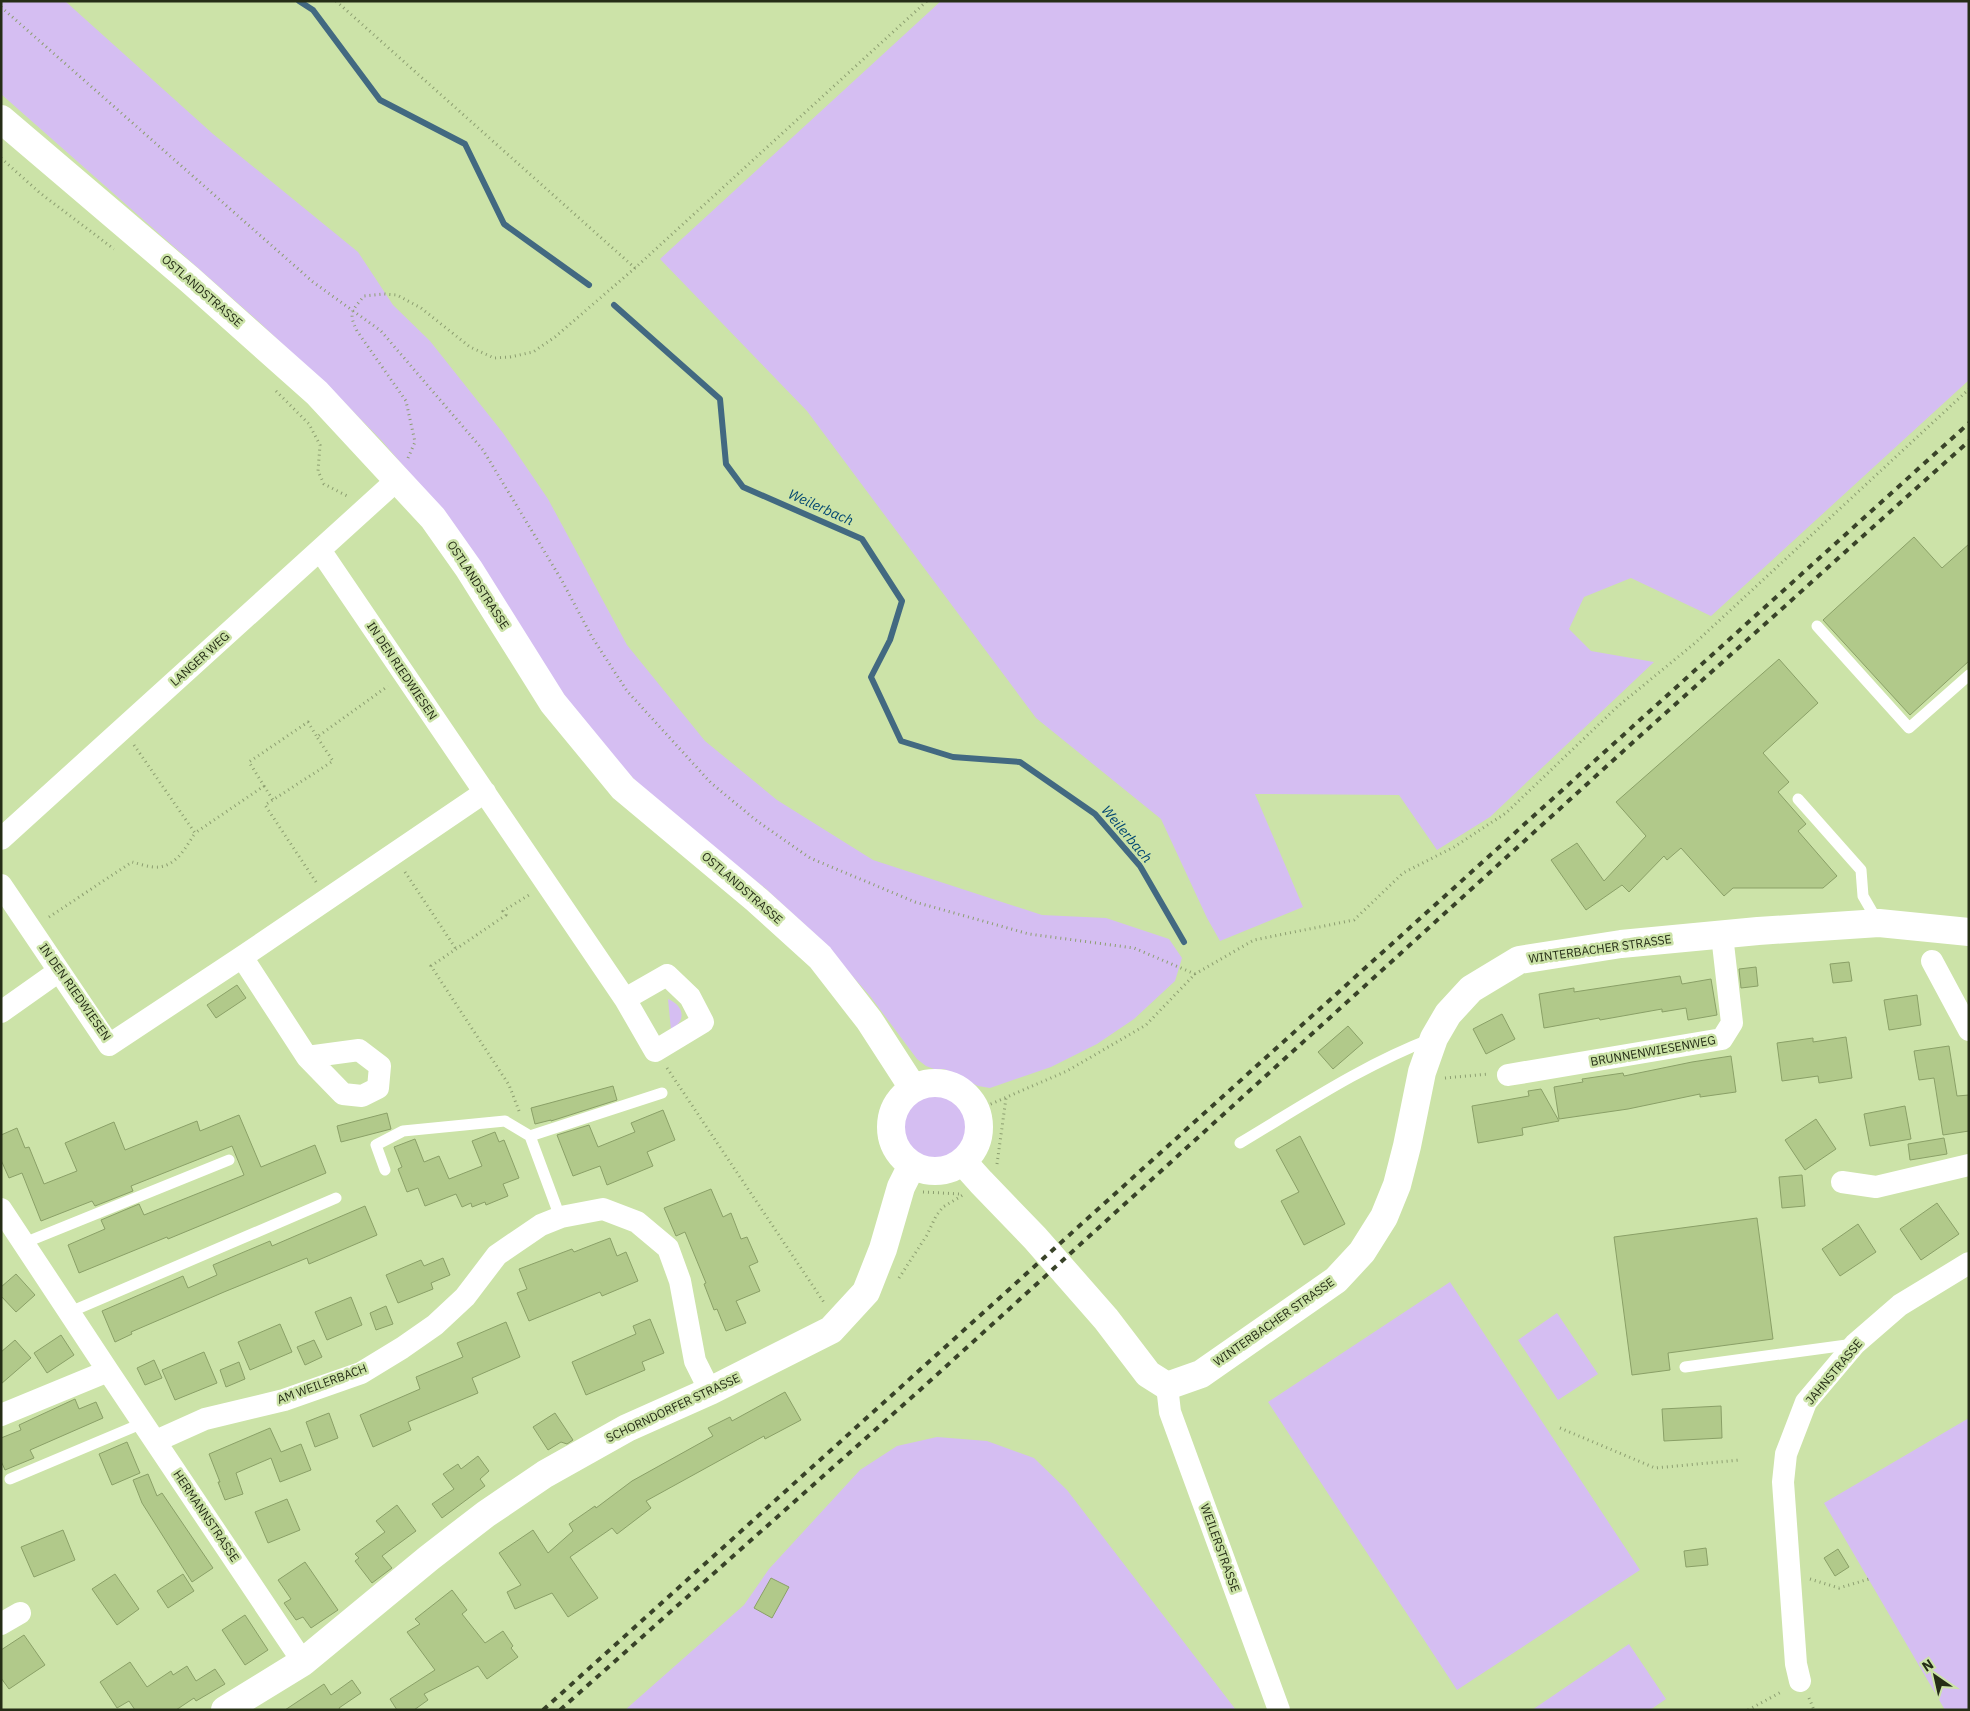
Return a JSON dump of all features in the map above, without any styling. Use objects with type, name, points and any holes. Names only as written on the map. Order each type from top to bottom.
[{"type":"street","name":"OSTLANDSTRASSE","points":[[1,118],[189,279],[317,393],[398,479],[433,518],[469,569],[553,703],[623,788],[757,900],[820,957],[869,1020],[913,1088]]},
{"type":"street","name":"LANGER WEG","points":[[1,839],[398,479]]},
{"type":"street","name":"IN DEN RIEDWIESEN","points":[[320,550],[625,1000],[655,1051]]},
{"type":"street","name":"IN DEN RIEDWIESEN","points":[[1,884],[108,1045],[394,855],[485,792]]},
{"type":"street","name":"WINTERBACHER STRASSE","points":[[1167,1386],[1200,1374],[1336,1280],[1362,1252],[1384,1216],[1396,1185],[1407,1146],[1420,1081],[1434,1038],[1448,1014],[1471,989],[1519,960],[1621,944],[1879,923],[1969,932]]},
{"type":"street","name":"BRUNNENWIESENWEG","points":[[1508,1075],[1722,1039],[1732,1023],[1722,935]]},
{"type":"street","points":[[242,957],[307,1057]]},
{"type":"street","points":[[1932,962],[1969,1030]]},
{"type":"street","points":[[1,1012],[59,971]]},
{"type":"street","points":[[625,1000],[667,975],[690,997],[703,1022],[655,1051]]},
{"type":"street","points":[[927,1083],[942,1083],[957,1088],[969,1097],[977,1110],[980,1124],[979,1138],[973,1151],[963,1162],[952,1169],[938,1172],[925,1170],[906,1176],[901,1155],[893,1142],[891,1127],[894,1112],[901,1098],[913,1088],[927,1083]]},
{"type":"street","points":[[963,1162],[1042,1245],[1106,1320],[1148,1374],[1167,1386]]},
{"type":"street","points":[[1842,1182],[1876,1187],[1969,1165]]},
{"type":"street","name":"SCHORNDORFER STRASSE","points":[[225,1710],[303,1662],[428,1558],[486,1514],[545,1474],[627,1428],[710,1391],[831,1330],[866,1292],[883,1249],[906,1176]]},
{"type":"street","name":"HERMANNSTRASSE","points":[[1,1208],[303,1662]]},
{"type":"street","name":"AM WEILERBACH","points":[[156,1441],[205,1419],[284,1400],[361,1373],[435,1325],[465,1297],[497,1255],[540,1225],[560,1217],[603,1209],[637,1222],[668,1248],[680,1280],[695,1361],[710,1391]]},
{"type":"street","name":"JAHNSTRASSE","points":[[1800,1681],[1796,1664],[1788,1572],[1783,1482],[1786,1454],[1806,1402],[1855,1344],[1900,1305],[1969,1263]]},
{"type":"street","points":[[1,1415],[108,1371]]},
{"type":"street","name":"WEILERSTRASSE","points":[[1167,1386],[1170,1412],[1279,1710]]},
{"type":"lane","points":[[1817,626],[1909,728],[1969,675]]},
{"type":"lane","points":[[1798,799],[1861,870],[1862,896],[1879,923]]},
{"type":"lane","points":[[1240,1143],[1364,1070],[1406,1048],[1434,1038]]},
{"type":"lane","points":[[530,1136],[662,1093]]},
{"type":"lane","points":[[385,1170],[376,1144],[403,1131],[505,1121],[530,1136],[560,1217]]},
{"type":"lane","points":[[24,1243],[229,1160]]},
{"type":"lane","points":[[70,1312],[336,1198]]},
{"type":"lane","points":[[1685,1367],[1855,1344]]},
{"type":"lane","points":[[10,1479],[143,1423]]},
{"type":"path","points":[[336,1],[635,268]]},
{"type":"path","points":[[398,479],[415,442],[406,401],[356,331],[351,318],[352,310],[364,296],[397,295],[421,308],[470,347],[494,358],[533,352],[555,337],[635,268],[927,1]]},
{"type":"path","points":[[1,6],[313,282],[381,331],[483,450],[561,579],[592,637],[627,691],[711,783],[756,821],[810,858],[914,902],[1028,934],[1134,948],[1195,974]]},
{"type":"path","points":[[1,158],[40,193],[121,255]]},
{"type":"path","points":[[977,1110],[1068,1071],[1146,1025],[1195,974],[1254,940],[1354,920],[1403,873],[1454,847],[1506,813],[1617,707],[1695,643],[1969,389]]},
{"type":"path","points":[[275,390],[309,424],[320,445],[318,471],[324,484],[367,507]]},
{"type":"path","points":[[317,737],[403,675]]},
{"type":"path","points":[[273,800],[249,762],[308,722],[333,761],[273,800],[265,805],[327,899]]},
{"type":"path","points":[[123,729],[195,834]]},
{"type":"path","points":[[31,929],[132,862],[158,868],[174,862],[195,834],[264,786]]},
{"type":"path","points":[[394,855],[456,949]]},
{"type":"path","points":[[530,1136],[509,1085],[431,966],[506,915],[504,911],[547,884]]},
{"type":"path","points":[[655,1051],[838,1323]]},
{"type":"path","points":[[1420,1081],[1485,1074],[1508,1075]]},
{"type":"path","points":[[981,1182],[995,1172],[1006,1098]]},
{"type":"path","points":[[898,1279],[943,1207],[965,1194],[918,1192],[906,1176]]},
{"type":"path","points":[[1560,1428],[1655,1468],[1740,1460]]},
{"type":"path","points":[[1788,1572],[1840,1588],[1869,1579]]},
{"type":"path","points":[[1748,1710],[1800,1681]]},
{"type":"shaded area","points":[[1,1],[65,1],[213,134],[358,252],[393,305],[430,341],[503,433],[548,499],[627,645],[705,741],[777,800],[873,860],[1042,915],[1106,918],[1169,939],[1182,958],[1175,981],[1134,1019],[1097,1044],[1051,1067],[990,1088],[978,1086],[944,1069],[934,1069],[926,1066],[917,1059],[870,996],[818,937],[765,888],[663,809],[600,744],[554,682],[437,505],[382,441],[341,399],[258,321],[1,94]]},
{"type":"shaded area","points":[[941,1],[1969,1],[1969,380],[1711,616],[1631,578],[1584,597],[1569,629],[1591,651],[1654,662],[1490,817],[1437,850],[1399,795],[1255,794],[1303,907],[1220,941],[1207,918],[1161,819],[1036,718],[807,411],[660,259]]},
{"type":"shaded area","points":[[668,999],[677,1005],[682,1013],[680,1022],[671,1030]]},
{"type":"shaded area","points":[[935,1094],[947,1097],[958,1103],[964,1114],[967,1126],[964,1138],[958,1149],[947,1155],[935,1158],[923,1155],[912,1149],[906,1138],[903,1126],[906,1114],[912,1103],[923,1097]]},
{"type":"shaded area","points":[[1450,1282],[1640,1570],[1457,1690],[1268,1402]]},
{"type":"shaded area","points":[[1557,1313],[1598,1374],[1558,1400],[1518,1340]]},
{"type":"shaded area","points":[[1969,1418],[1969,1710],[1945,1710],[1824,1503]]},
{"type":"shaded area","points":[[937,1437],[987,1441],[1034,1458],[1067,1490],[1236,1710],[625,1710],[744,1605],[769,1569],[860,1470],[897,1446]]},
{"type":"shaded area","points":[[1629,1644],[1666,1699],[1650,1710],[1532,1710]]},
{"type":"building","points":[[1914,537],[1942,568],[1969,544],[1969,661],[1910,715],[1823,620]]},
{"type":"building","points":[[1779,659],[1818,703],[1763,753],[1789,782],[1778,792],[1806,824],[1798,831],[1837,876],[1823,888],[1733,888],[1724,896],[1681,848],[1667,860],[1664,856],[1629,892],[1622,885],[1586,910],[1551,860],[1577,843],[1604,881],[1646,836],[1616,802]]},
{"type":"building","points":[[1849,962],[1852,981],[1833,983],[1830,964]]},
{"type":"building","points":[[1756,967],[1758,986],[1741,988],[1739,969]]},
{"type":"building","points":[[1680,976],[1682,984],[1711,979],[1717,1015],[1688,1020],[1686,1008],[1662,1012],[1662,1009],[1544,1028],[1539,994],[1574,988],[1574,992]]},
{"type":"building","points":[[237,985],[246,998],[216,1018],[207,1005]]},
{"type":"building","points":[[1917,995],[1921,1025],[1889,1030],[1884,1000]]},
{"type":"building","points":[[1502,1014],[1515,1039],[1486,1054],[1473,1029]]},
{"type":"building","points":[[1348,1026],[1363,1043],[1333,1069],[1318,1052]]},
{"type":"building","points":[[1846,1037],[1852,1078],[1819,1083],[1818,1076],[1782,1081],[1777,1043],[1813,1038],[1813,1042]]},
{"type":"building","points":[[1949,1046],[1957,1096],[1969,1095],[1969,1131],[1943,1135],[1934,1078],[1919,1080],[1914,1051]]},
{"type":"building","points":[[1731,1056],[1736,1092],[1700,1097],[1700,1094],[1628,1109],[1559,1119],[1554,1087],[1583,1082],[1582,1079],[1623,1073],[1624,1076]]},
{"type":"building","points":[[613,1086],[617,1100],[551,1121],[535,1124],[531,1108]]},
{"type":"building","points":[[1541,1089],[1559,1121],[1522,1128],[1523,1135],[1478,1143],[1472,1106],[1529,1096],[1528,1091]]},
{"type":"building","points":[[1905,1106],[1911,1139],[1870,1146],[1864,1114]]},
{"type":"building","points":[[663,1110],[675,1140],[647,1152],[653,1166],[607,1185],[600,1166],[573,1176],[557,1135],[589,1125],[598,1147],[635,1132],[631,1123]]},
{"type":"building","points":[[387,1113],[391,1129],[341,1142],[337,1126]]},
{"type":"building","points":[[239,1115],[261,1167],[315,1145],[326,1173],[168,1239],[167,1237],[79,1273],[68,1245],[105,1229],[101,1220],[139,1204],[144,1215],[244,1175],[232,1146],[131,1186],[133,1191],[95,1206],[92,1201],[41,1221],[22,1173],[9,1178],[1,1160],[1,1135],[17,1128],[25,1148],[29,1147],[44,1184],[77,1171],[65,1143],[114,1122],[125,1150],[197,1121],[200,1131]]},
{"type":"building","points":[[1816,1119],[1836,1149],[1805,1170],[1785,1140]]},
{"type":"building","points":[[495,1132],[499,1142],[504,1140],[519,1178],[503,1184],[508,1196],[486,1205],[485,1202],[472,1207],[471,1203],[462,1207],[456,1194],[425,1206],[418,1188],[407,1192],[398,1169],[402,1167],[394,1147],[415,1139],[424,1162],[439,1156],[449,1179],[482,1166],[472,1141]]},
{"type":"building","points":[[1300,1136],[1345,1224],[1304,1245],[1281,1201],[1299,1192],[1276,1150]]},
{"type":"building","points":[[1944,1138],[1947,1154],[1910,1160],[1908,1144]]},
{"type":"building","points":[[1802,1175],[1805,1206],[1782,1208],[1779,1177]]},
{"type":"building","points":[[711,1189],[723,1217],[731,1213],[741,1239],[747,1237],[758,1262],[749,1266],[760,1291],[736,1301],[746,1323],[726,1331],[717,1309],[714,1310],[704,1284],[706,1283],[685,1232],[676,1236],[664,1208]]},
{"type":"building","points":[[1937,1203],[1959,1234],[1921,1260],[1900,1229]]},
{"type":"building","points":[[365,1206],[377,1235],[309,1264],[307,1258],[131,1332],[132,1334],[115,1342],[102,1311],[183,1276],[188,1288],[217,1275],[213,1265],[270,1241],[272,1246]]},
{"type":"building","points":[[1757,1218],[1773,1339],[1668,1353],[1670,1370],[1632,1375],[1614,1237]]},
{"type":"building","points":[[1858,1224],[1876,1252],[1840,1276],[1822,1249]]},
{"type":"building","points":[[610,1238],[617,1256],[626,1252],[638,1281],[602,1296],[600,1292],[529,1321],[517,1293],[527,1289],[519,1269],[572,1249],[574,1252]]},
{"type":"building","points":[[443,1258],[450,1275],[431,1283],[433,1289],[398,1303],[386,1275],[421,1260],[424,1266]]},
{"type":"building","points":[[16,1274],[35,1295],[16,1312],[1,1296],[1,1287]]},
{"type":"building","points":[[351,1297],[362,1325],[327,1340],[315,1312]]},
{"type":"building","points":[[386,1306],[393,1324],[376,1330],[370,1313]]},
{"type":"building","points":[[650,1319],[664,1353],[642,1362],[645,1370],[586,1395],[572,1362],[636,1334],[633,1326]]},
{"type":"building","points":[[506,1322],[520,1357],[472,1378],[478,1393],[408,1422],[411,1430],[373,1447],[360,1415],[420,1389],[416,1377],[463,1357],[457,1343]]},
{"type":"building","points":[[280,1324],[292,1352],[250,1370],[238,1342]]},
{"type":"building","points":[[61,1335],[74,1355],[47,1373],[34,1353]]},
{"type":"building","points":[[15,1340],[31,1358],[1,1384],[1,1352]]},
{"type":"building","points":[[314,1340],[322,1357],[305,1365],[297,1347]]},
{"type":"building","points":[[204,1352],[217,1383],[175,1400],[162,1370]]},
{"type":"building","points":[[154,1360],[162,1378],[145,1385],[137,1368]]},
{"type":"building","points":[[239,1362],[245,1379],[226,1387],[220,1370]]},
{"type":"building","points":[[785,1392],[801,1420],[765,1439],[764,1436],[646,1501],[651,1508],[617,1534],[612,1528],[570,1557],[598,1598],[568,1617],[552,1593],[515,1609],[507,1592],[521,1585],[499,1553],[533,1530],[548,1553],[573,1531],[569,1524],[595,1506],[596,1508],[632,1481],[713,1436],[708,1428],[730,1417],[732,1421]]},
{"type":"building","points":[[75,1399],[79,1409],[96,1402],[103,1418],[30,1450],[34,1458],[5,1470],[1,1461],[1,1438],[21,1430],[19,1425]]},
{"type":"building","points":[[1721,1406],[1722,1438],[1664,1441],[1662,1409]]},
{"type":"building","points":[[329,1413],[338,1438],[315,1447],[306,1422]]},
{"type":"building","points":[[555,1413],[573,1440],[567,1444],[561,1442],[548,1450],[533,1427]]},
{"type":"building","points":[[270,1428],[281,1452],[301,1444],[311,1470],[280,1482],[271,1458],[236,1473],[243,1494],[225,1500],[209,1454]]},
{"type":"building","points":[[127,1442],[140,1473],[112,1485],[99,1454]]},
{"type":"building","points":[[478,1456],[489,1471],[480,1479],[485,1486],[442,1518],[432,1504],[454,1489],[443,1474],[458,1464],[461,1469]]},
{"type":"building","points":[[148,1474],[157,1496],[162,1493],[213,1568],[192,1582],[142,1503],[133,1480]]},
{"type":"building","points":[[287,1499],[300,1530],[268,1543],[255,1512]]},
{"type":"building","points":[[397,1505],[416,1531],[382,1556],[392,1568],[372,1583],[355,1561],[359,1558],[355,1554],[385,1532],[376,1521]]},
{"type":"building","points":[[63,1530],[75,1560],[34,1577],[21,1547]]},
{"type":"building","points":[[1706,1548],[1708,1565],[1686,1567],[1684,1551]]},
{"type":"building","points":[[1838,1549],[1849,1567],[1835,1576],[1824,1558]]},
{"type":"building","points":[[305,1562],[338,1610],[311,1628],[303,1617],[296,1620],[284,1603],[291,1599],[278,1580]]},
{"type":"building","points":[[115,1574],[139,1609],[117,1625],[92,1589]]},
{"type":"building","points":[[183,1574],[194,1591],[168,1608],[157,1591]]},
{"type":"building","points":[[771,1578],[789,1587],[772,1618],[754,1608]]},
{"type":"building","points":[[452,1590],[467,1610],[462,1614],[485,1643],[503,1631],[513,1646],[511,1648],[518,1657],[487,1679],[478,1666],[424,1694],[428,1700],[414,1710],[397,1710],[390,1699],[435,1670],[407,1632],[420,1624],[415,1619]]},
{"type":"building","points":[[245,1615],[268,1650],[245,1665],[222,1630]]},
{"type":"building","points":[[24,1635],[45,1665],[9,1689],[1,1678],[1,1650]]},
{"type":"building","points":[[130,1662],[147,1687],[171,1671],[173,1675],[187,1666],[196,1681],[215,1669],[225,1684],[196,1701],[194,1698],[176,1710],[135,1710],[129,1701],[117,1708],[100,1682]]},
{"type":"building","points":[[352,1680],[361,1693],[339,1708],[340,1710],[285,1710],[324,1684],[331,1695]]},
{"type":"waterway","points":[[299,1],[313,10],[380,100],[465,144],[504,224],[589,285]]},
{"type":"waterway","name":"Weilerbach","points":[[614,305],[720,399],[726,464],[743,487],[862,539],[902,601],[890,640],[871,677],[901,741],[953,757],[1020,762],[1095,814],[1140,866],[1184,942]]},
{"type":"railway","points":[[543,1710],[1969,423]]},
{"type":"railway","points":[[560,1710],[920,1390],[1630,745],[1969,441]]}]
